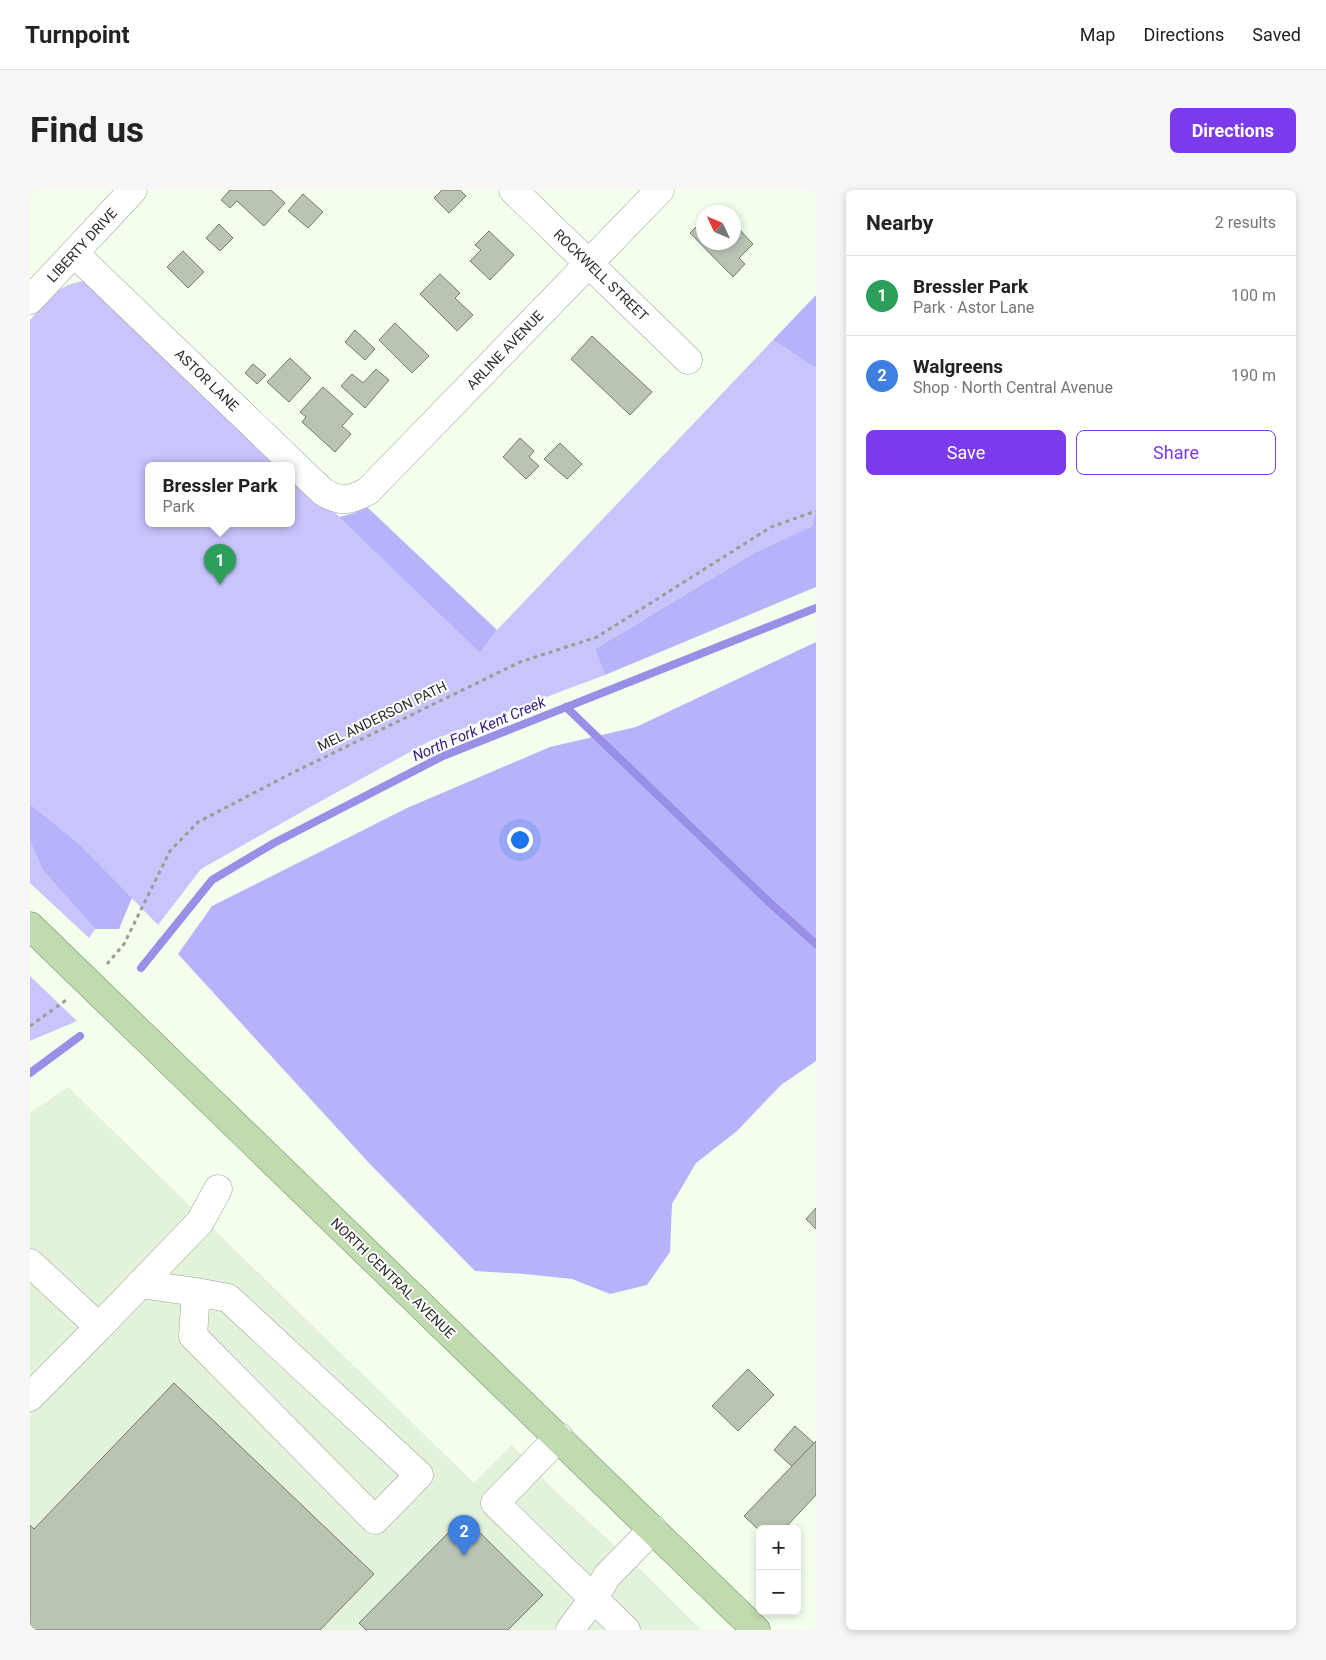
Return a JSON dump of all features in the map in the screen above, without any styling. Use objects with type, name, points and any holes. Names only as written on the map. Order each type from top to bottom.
[{"type":"main road","name":"NORTH CENTRAL AVENUE","points":[[30,926],[756,1630]]},
{"type":"street","name":"LIBERTY DRIVE","points":[[30,300],[133,190]]},
{"type":"street","name":"ROCKWELL STREET","points":[[513,190],[688,360]]},
{"type":"street","name":"ARLINE AVENUE","points":[[344,500],[359,496],[368,490],[660,190]]},
{"type":"street","name":"ASTOR LANE","points":[[74,253],[292,462]]},
{"type":"street","name":"ASTOR LANE","points":[[295,465],[322,491],[335,499],[344,500]]},
{"type":"street","points":[[30,1398],[200,1222],[218,1189]]},
{"type":"street","points":[[30,1264],[99,1327]]},
{"type":"street","points":[[140,1284],[196,1292],[228,1298],[419,1475],[375,1520],[193,1336],[196,1292]]},
{"type":"street","points":[[559,1437],[495,1503],[626,1630]]},
{"type":"street","points":[[570,1630],[593,1599],[606,1576],[653,1529]]},
{"type":"path","name":"MEL ANDERSON PATH","points":[[30,1026],[90,983],[124,944],[170,851],[198,822],[294,772],[520,662],[597,637],[771,527],[816,511]]},
{"type":"shaded area","points":[[94,280],[283,462],[145,462],[145,527],[295,527],[295,474],[480,653],[497,630],[773,340],[816,368],[816,510],[812,526],[756,552],[595,649],[605,675],[430,741],[201,869],[158,925],[78,843],[30,804],[30,320],[57,292],[64,287],[82,281]]},
{"type":"shaded area","points":[[816,295],[816,368],[773,340]]},
{"type":"shaded area","points":[[365,505],[497,630],[480,653],[339,517],[355,513]]},
{"type":"shaded area","points":[[816,510],[816,587],[605,675],[595,649],[756,552],[812,526]]},
{"type":"shaded area","points":[[816,642],[816,1061],[781,1085],[737,1131],[696,1163],[672,1204],[670,1252],[647,1285],[610,1294],[572,1279],[475,1271],[368,1162],[178,954],[212,906],[407,808],[550,747],[636,727]]},
{"type":"shaded area","points":[[30,804],[78,843],[132,898],[119,929],[95,929],[42,869],[30,841]]},
{"type":"shaded area","points":[[30,841],[42,869],[95,929],[89,938],[30,883]]},
{"type":"shaded area","points":[[30,976],[77,1021],[30,1041]]},
{"type":"shaded area","points":[[68,1087],[474,1483],[512,1445],[550,1486],[640,1569],[701,1630],[30,1630],[30,1113]]},
{"type":"building","points":[[230,190],[271,190],[285,203],[264,226],[237,201],[230,208],[221,200]]},
{"type":"building","points":[[442,190],[460,190],[466,196],[449,213],[434,198]]},
{"type":"building","points":[[303,194],[323,212],[308,228],[288,211]]},
{"type":"building","points":[[219,224],[233,238],[220,251],[206,238]]},
{"type":"building","points":[[696,227],[696,239],[690,233]]},
{"type":"building","points":[[489,231],[514,255],[490,280],[470,261],[481,250],[475,245]]},
{"type":"building","points":[[741,231],[753,244],[739,258],[745,264],[733,277],[707,250],[741,250]]},
{"type":"building","points":[[183,251],[204,272],[188,288],[167,267]]},
{"type":"building","points":[[440,274],[460,293],[455,298],[473,315],[457,331],[420,294]]},
{"type":"building","points":[[395,323],[429,356],[412,373],[379,340]]},
{"type":"building","points":[[355,330],[375,349],[365,360],[345,342]]},
{"type":"building","points":[[592,336],[652,392],[630,415],[571,359]]},
{"type":"building","points":[[290,358],[311,378],[289,402],[267,382]]},
{"type":"building","points":[[253,364],[266,375],[257,384],[245,373]]},
{"type":"building","points":[[376,369],[389,380],[365,408],[341,386],[352,374],[363,383]]},
{"type":"building","points":[[323,387],[353,414],[342,426],[351,434],[335,452],[302,422],[306,417],[300,412]]},
{"type":"building","points":[[520,438],[534,451],[529,457],[539,466],[526,479],[503,457]]},
{"type":"building","points":[[560,443],[582,464],[567,479],[544,459]]},
{"type":"building","points":[[816,1208],[816,1229],[806,1219]]},
{"type":"building","points":[[748,1369],[774,1395],[738,1431],[712,1406]]},
{"type":"building","points":[[174,1383],[374,1574],[320,1630],[30,1630],[30,1525],[34,1529]]},
{"type":"building","points":[[795,1426],[816,1445],[816,1474],[809,1482],[774,1450]]},
{"type":"building","points":[[816,1441],[816,1495],[788,1525],[756,1525],[756,1527],[744,1516]]},
{"type":"building","points":[[464,1517],[543,1595],[508,1630],[366,1630],[359,1623]]},
{"type":"waterway","name":"North Fork Kent Creek","points":[[141,968],[212,880],[274,843],[443,756],[816,608]]},
{"type":"waterway","points":[[566,707],[770,903],[816,944]]},
{"type":"waterway","name":"North Fork Kent Creek","points":[[30,1073],[80,1036]]},
{"type":"place","name":"Bressler Park","points":[[220,585]]},
{"type":"place","name":"Walgreens","points":[[464,1556]]}]
